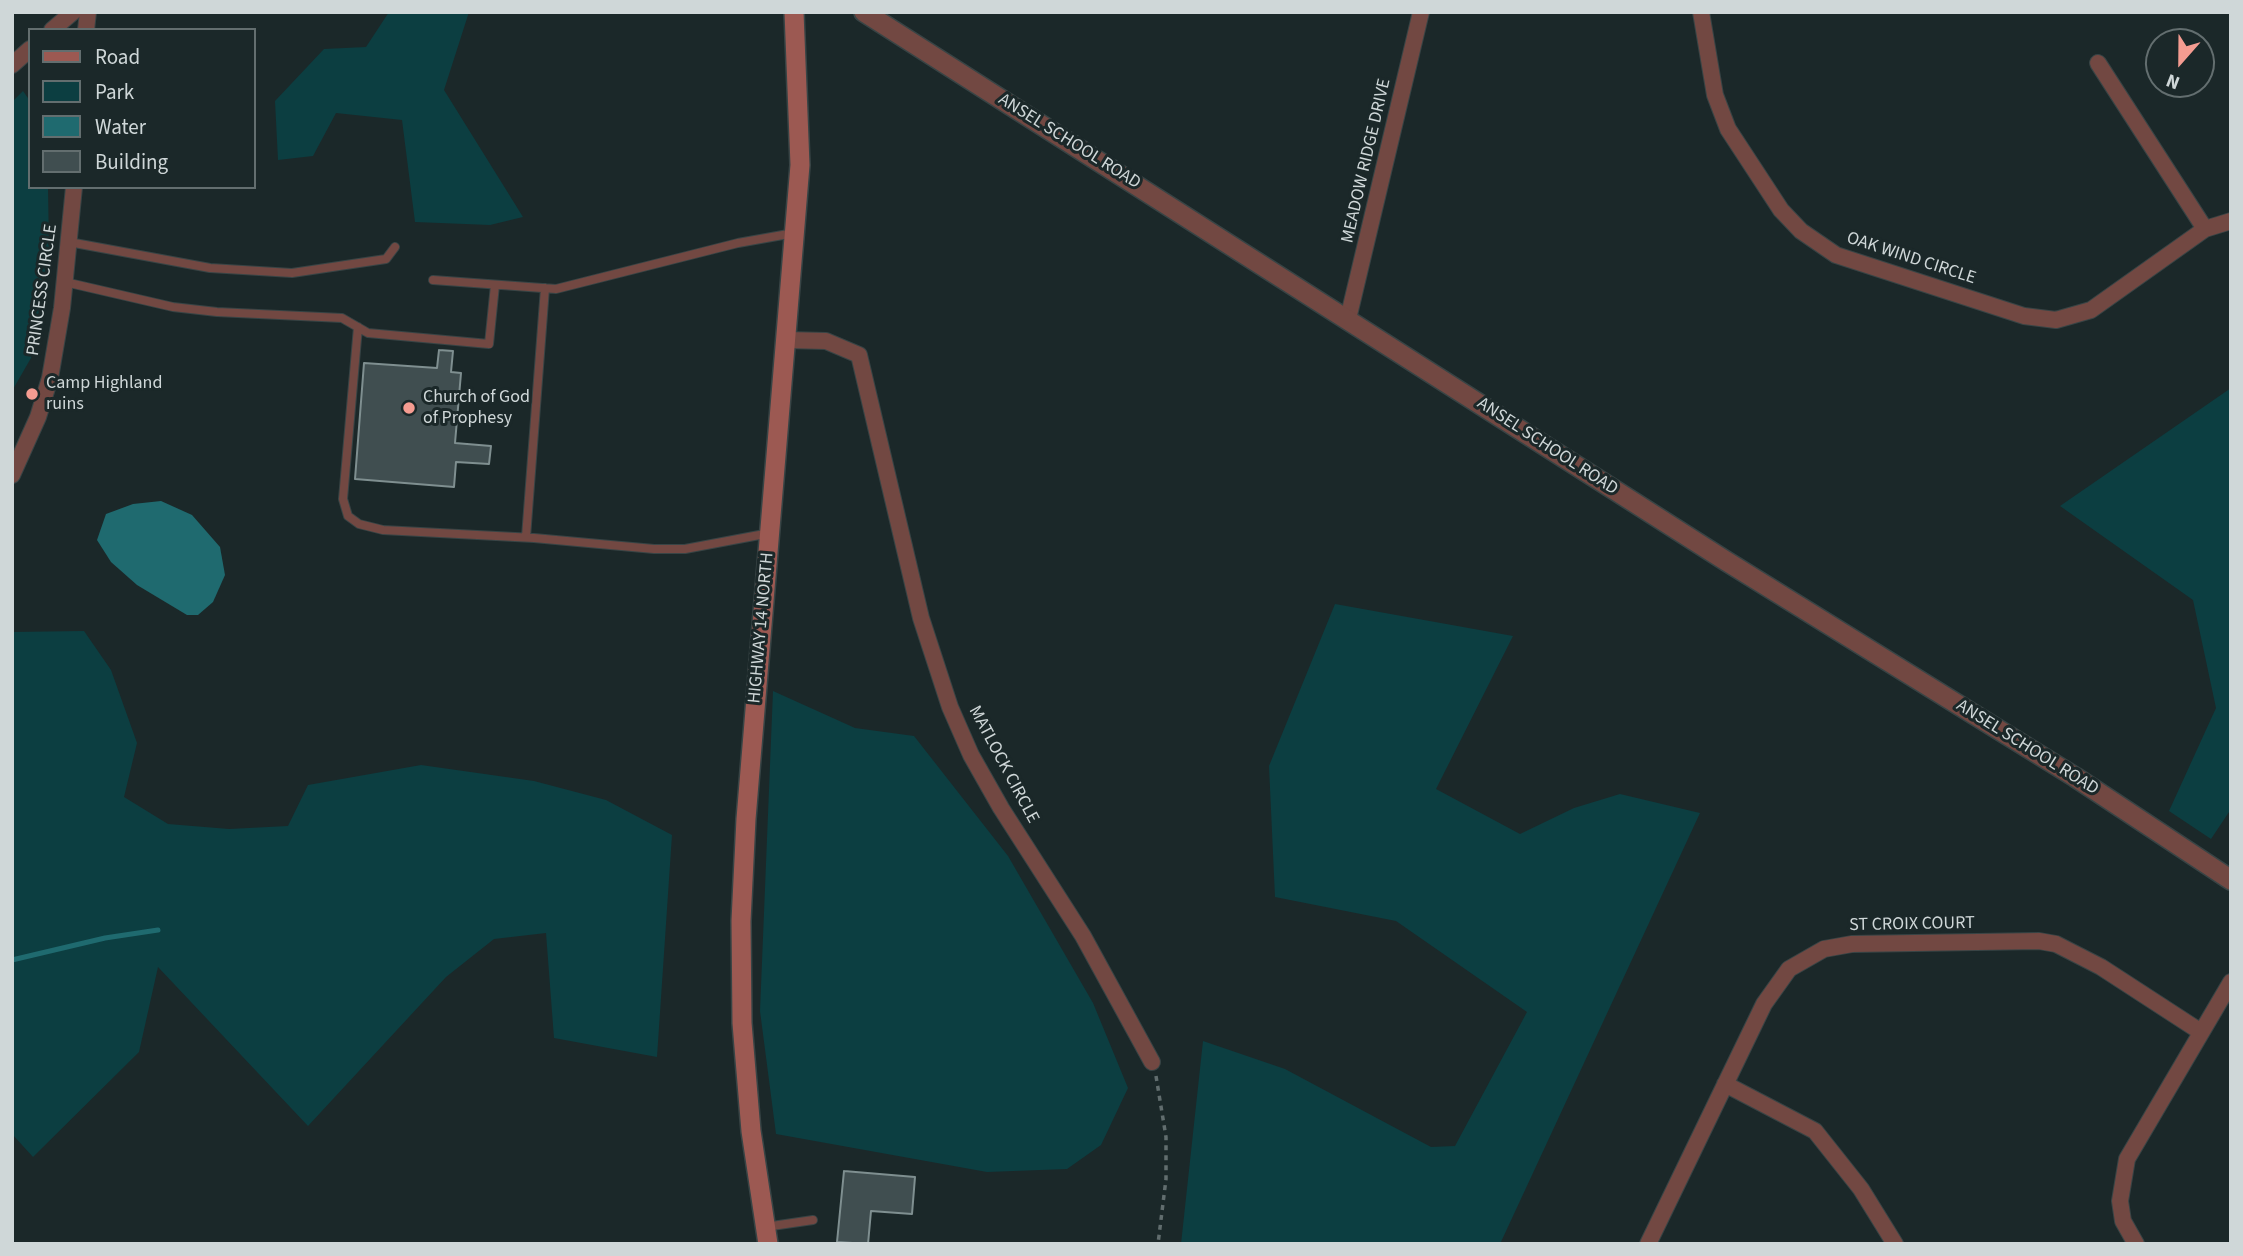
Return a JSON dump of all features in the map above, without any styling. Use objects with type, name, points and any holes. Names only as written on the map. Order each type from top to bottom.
[{"type":"main road","name":"HIGHWAY 14 NORTH","points":[[766,1235],[748,1104],[742,1023],[741,921],[800,165],[794,12]]},
{"type":"street","points":[[54,28],[73,12]]},
{"type":"street","name":"ANSEL SCHOOL ROAD","points":[[864,12],[1715,554],[2063,770],[2231,880]]},
{"type":"street","name":"MEADOW RIDGE DRIVE","points":[[1348,319],[1421,12]]},
{"type":"street","name":"OAK WIND CIRCLE","points":[[1701,12],[1715,94],[1728,129],[1781,210],[1801,231],[1836,255],[2024,316],[2056,320],[2091,310],[2205,229],[2231,221]]},
{"type":"street","points":[[12,65],[28,51]]},
{"type":"street","points":[[2098,63],[2205,229]]},
{"type":"street","name":"PRINCESS CIRCLE","points":[[12,475],[38,417],[50,378],[65,282],[74,189]]},
{"type":"street","name":"MATLOCK CIRCLE","points":[[786,340],[826,341],[859,355],[921,618],[950,707],[971,755],[1000,808],[1083,936],[1152,1062]]},
{"type":"street","name":"ST CROIX COURT","points":[[1648,1244],[1764,1004],[1780,979],[1812,954],[1844,945],[2039,941],[2056,944],[2101,967],[2201,1032]]},
{"type":"street","points":[[2136,1244],[2123,1221],[2120,1201],[2127,1159],[2231,982]]},
{"type":"street","points":[[1725,1084],[1815,1131],[1854,1180],[1895,1244]]},
{"type":"lane","points":[[433,280],[556,289],[738,243],[794,233]]},
{"type":"lane","points":[[69,242],[210,268],[292,274],[386,259],[395,247]]},
{"type":"lane","points":[[65,282],[173,307],[217,312],[342,318],[368,332],[488,344],[495,285]]},
{"type":"lane","points":[[526,537],[545,288]]},
{"type":"lane","points":[[358,327],[343,499],[348,516],[359,524],[383,530],[526,537],[654,549],[684,549],[770,533]]},
{"type":"lane","points":[[766,1235],[813,1220]]},
{"type":"path","points":[[1152,1062],[1166,1137],[1166,1179],[1158,1244]]},
{"type":"green space","points":[[389,12],[469,12],[444,90],[523,217],[490,225],[415,222],[402,120],[336,113],[313,156],[278,160],[275,101],[324,49],[366,47]]},
{"type":"green space","points":[[23,91],[28,98],[28,189],[48,189],[49,250],[31,358],[12,391],[12,102]]},
{"type":"green space","points":[[2231,388],[2231,809],[2211,839],[2169,811],[2216,708],[2193,600],[2060,506]]},
{"type":"green space","points":[[1335,604],[1513,636],[1436,789],[1520,834],[1574,808],[1620,794],[1700,813],[1500,1244],[1181,1244],[1203,1041],[1285,1069],[1431,1147],[1455,1146],[1527,1012],[1396,921],[1275,897],[1269,766]]},
{"type":"green space","points":[[84,631],[111,670],[137,743],[124,797],[168,824],[229,829],[288,826],[308,785],[421,765],[534,781],[606,800],[672,835],[657,1057],[554,1038],[546,933],[494,939],[446,977],[308,1126],[158,967],[139,1052],[33,1157],[12,1134],[12,632]]},
{"type":"green space","points":[[773,691],[855,728],[914,736],[1008,856],[1093,1003],[1128,1088],[1101,1145],[1067,1169],[987,1172],[776,1134],[760,1011]]},
{"type":"water","points":[[161,501],[192,515],[220,547],[225,575],[213,602],[198,615],[187,615],[137,585],[111,562],[97,540],[106,514],[133,504]]},
{"type":"building","name":"Church of God of Prophesy","points":[[439,350],[453,351],[451,372],[461,373],[455,443],[491,446],[489,464],[456,462],[454,487],[355,479],[364,363],[437,368]]},
{"type":"building","points":[[844,1171],[915,1177],[912,1214],[871,1211],[868,1244],[837,1242]]},
{"type":"waterway","points":[[12,960],[105,938],[158,930]]},
{"type":"place","name":"Camp Highland ruins","points":[[32,394]]},
{"type":"place","name":"Church of God of Prophesy","points":[[409,408]]}]
